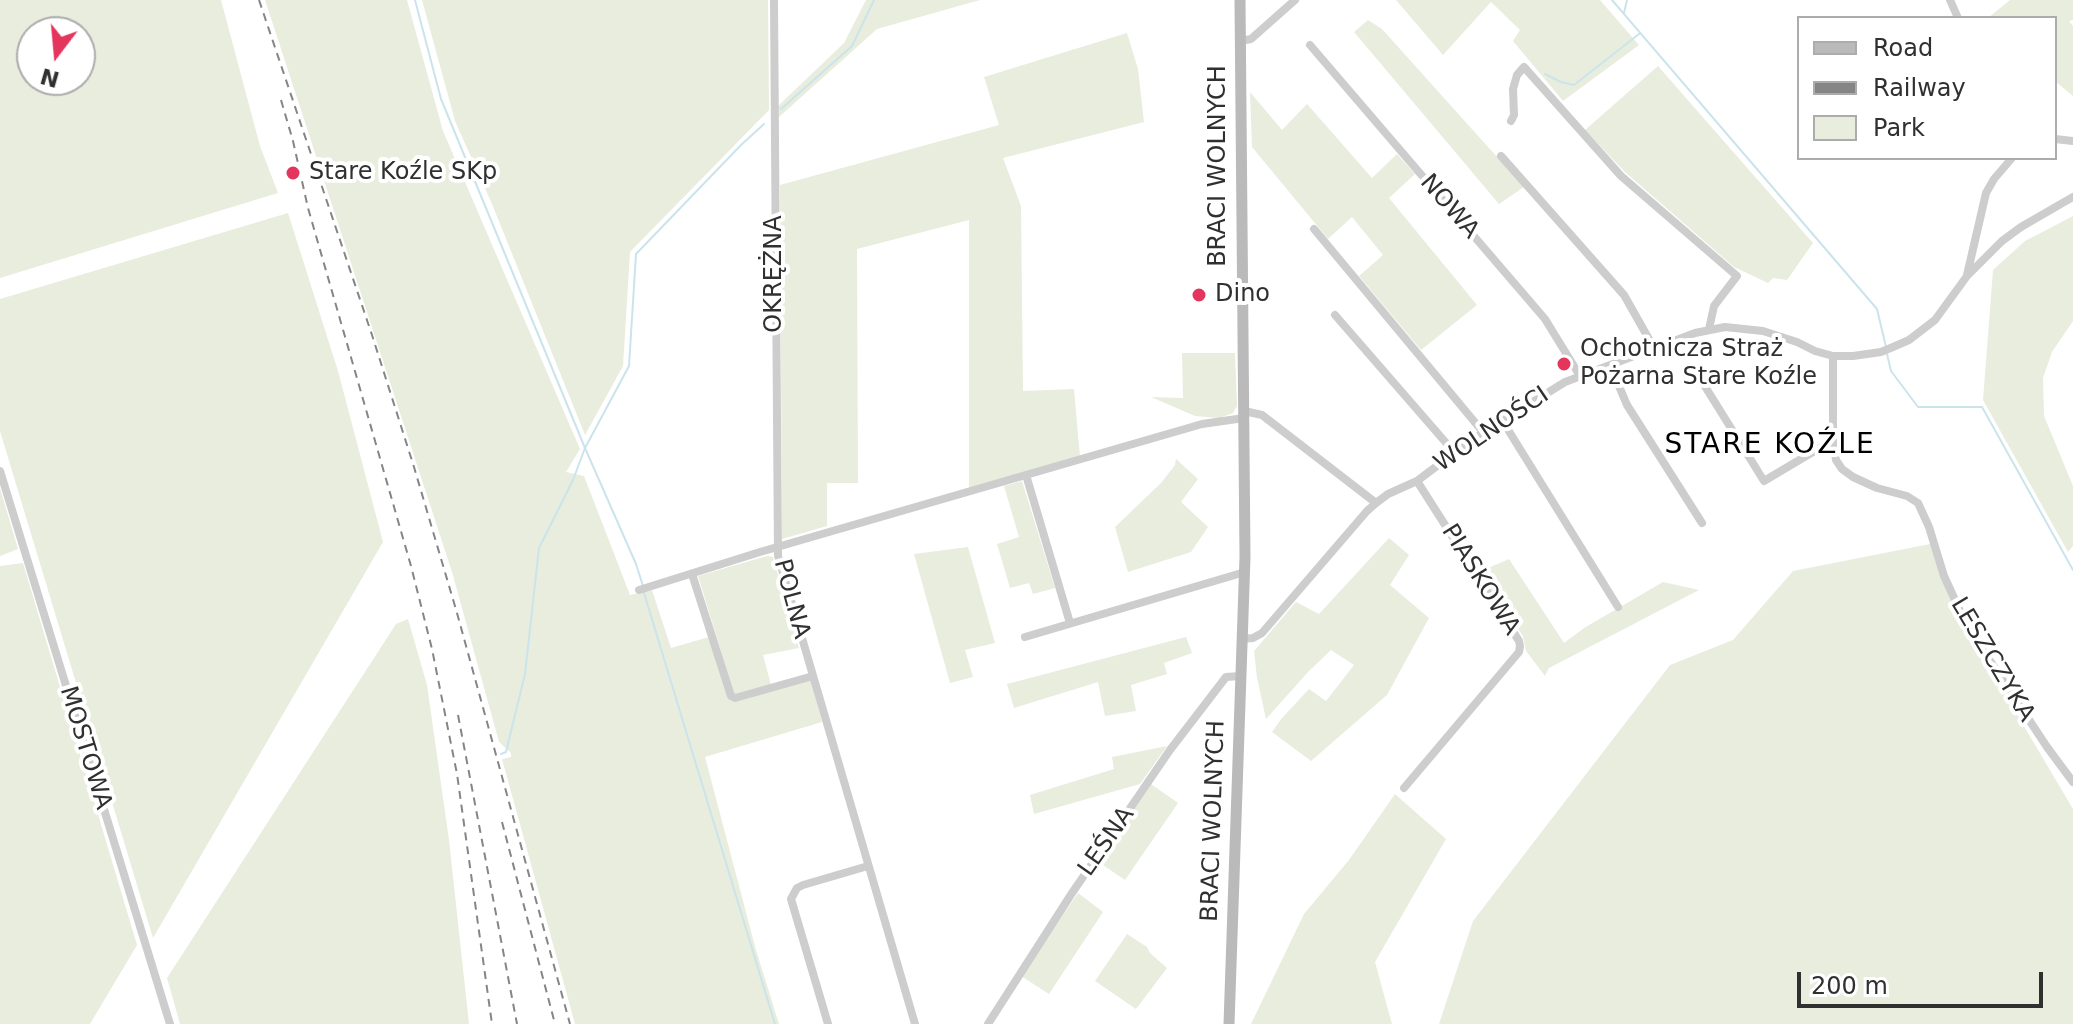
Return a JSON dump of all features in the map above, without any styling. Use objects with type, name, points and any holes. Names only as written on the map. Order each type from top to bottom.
[{"type":"main road","name":"BRACI WOLNYCH","points":[[1229,1024],[1245,572],[1240,0]]},
{"type":"street","name":"OKRĘŻNA","points":[[774,0],[777,547]]},
{"type":"street","points":[[1240,41],[1251,39],[1295,0]]},
{"type":"street","name":"NOWA","points":[[1310,45],[1545,319],[1580,376]]},
{"type":"street","points":[[1511,121],[1514,115],[1513,89],[1517,75],[1524,67],[1621,176],[1737,276],[1714,306],[1709,329]]},
{"type":"street","points":[[1501,156],[1624,295],[1654,348]]},
{"type":"street","points":[[1967,276],[1986,193],[2010,160]]},
{"type":"street","name":"WOLNOŚCI","points":[[1241,639],[1262,633],[1376,503],[1417,481],[1483,432],[1551,390],[1654,348],[1709,329],[1725,327],[1763,331],[1833,356],[1881,352],[1909,340],[1935,320],[1967,276],[2002,241],[2073,197]]},
{"type":"street","points":[[1314,229],[1483,432]]},
{"type":"street","points":[[1335,315],[1454,452]]},
{"type":"street","name":"LESZCZYKA","points":[[1833,356],[1833,440],[1836,460],[1848,474],[1918,503],[1944,576],[1967,626],[2073,782]]},
{"type":"street","points":[[1610,365],[1627,405],[1702,523]]},
{"type":"street","points":[[1701,380],[1764,481],[1833,440]]},
{"type":"street","name":"POLNA","points":[[915,1024],[777,547],[1244,414]]},
{"type":"street","points":[[1244,414],[1262,415],[1376,503]]},
{"type":"street","points":[[1502,420],[1618,607]]},
{"type":"street","name":"MOSTOWA","points":[[0,471],[170,1024]]},
{"type":"street","points":[[1026,475],[1070,623]]},
{"type":"street","name":"PIASKOWA","points":[[1404,788],[1519,652],[1520,646],[1417,481]]},
{"type":"street","points":[[642,589],[777,547]]},
{"type":"street","points":[[1025,637],[1245,572]]},
{"type":"street","points":[[692,574],[731,696],[735,698],[813,676]]},
{"type":"street","name":"LEŚNA","points":[[988,1024],[1072,893],[1170,750],[1226,677],[1240,676]]},
{"type":"street","points":[[828,1024],[791,899],[797,888],[803,885],[868,866]]},
{"type":"green space","points":[[0,0],[221,0],[260,146],[278,193],[0,278]]},
{"type":"green space","points":[[265,0],[407,0],[443,131],[580,449],[566,472],[584,476],[630,595],[652,590],[671,648],[709,637],[728,698],[811,680],[822,722],[705,757],[756,950],[779,1024],[575,1024],[502,759],[511,757],[511,753],[499,742],[452,572]]},
{"type":"green space","points":[[422,0],[768,0],[769,110],[630,252],[623,366],[585,435],[492,204],[455,121]]},
{"type":"green space","points":[[866,0],[980,0],[877,29],[779,117],[778,106],[844,43]]},
{"type":"green space","points":[[1396,0],[1600,0],[1639,45],[1563,101],[1513,41],[1520,30],[1491,2],[1443,55]]},
{"type":"green space","points":[[2010,0],[2073,0],[2073,20],[2069,21],[2073,26],[2073,96],[2057,83],[2057,16],[1990,16]]},
{"type":"green space","points":[[1368,20],[1382,29],[1524,187],[1499,204],[1354,32]]},
{"type":"green space","points":[[1127,33],[1138,69],[1144,122],[1003,158],[1021,206],[1023,391],[1074,389],[1080,457],[969,489],[969,220],[857,249],[858,483],[827,483],[827,526],[782,539],[780,185],[999,125],[984,77]]},
{"type":"green space","points":[[1658,66],[1813,243],[1787,280],[1773,278],[1768,283],[1734,267],[1625,172],[1585,130]]},
{"type":"green space","points":[[1250,92],[1282,130],[1307,104],[1372,178],[1397,154],[1415,174],[1389,198],[1477,305],[1421,350],[1359,276],[1383,255],[1352,217],[1328,239],[1252,147]]},
{"type":"green space","points":[[288,213],[338,371],[383,542],[153,938],[0,431],[0,299]]},
{"type":"green space","points":[[2073,216],[2073,321],[2052,352],[2043,378],[2044,416],[2073,486],[2073,546],[2068,552],[1983,400],[1993,270],[2025,241]]},
{"type":"green space","points":[[1182,353],[1235,353],[1237,406],[1233,413],[1219,418],[1195,416],[1151,397],[1183,398]]},
{"type":"green space","points":[[1176,459],[1198,479],[1181,502],[1208,527],[1191,552],[1128,572],[1115,527],[1161,483]]},
{"type":"green space","points":[[1022,481],[1055,588],[1033,594],[1029,583],[1010,588],[997,544],[1019,537],[1004,486]]},
{"type":"green space","points":[[0,488],[18,549],[0,556]]},
{"type":"green space","points":[[1389,538],[1409,555],[1390,585],[1429,618],[1387,695],[1311,761],[1272,732],[1309,689],[1326,701],[1354,665],[1331,650],[1266,719],[1254,651],[1296,602],[1319,614]]},
{"type":"green space","points":[[1930,544],[1970,635],[2073,809],[2073,1024],[1439,1024],[1473,921],[1670,665],[1733,640],[1793,571]]},
{"type":"green space","points":[[968,547],[995,643],[965,650],[973,677],[950,683],[914,554]]},
{"type":"green space","points":[[767,556],[773,557],[799,648],[763,655],[771,685],[734,694],[698,576]]},
{"type":"green space","points":[[1509,559],[1564,643],[1663,582],[1699,590],[1549,668],[1545,676],[1526,651],[1523,636],[1479,572]]},
{"type":"green space","points":[[23,563],[137,945],[90,1024],[0,1024],[0,566]]},
{"type":"green space","points":[[408,619],[427,685],[449,840],[469,1024],[180,1024],[167,978],[396,624]]},
{"type":"green space","points":[[1186,637],[1192,653],[1164,663],[1167,674],[1131,685],[1136,711],[1105,716],[1098,682],[1014,708],[1007,684]]},
{"type":"green space","points":[[1167,746],[1140,784],[1034,814],[1030,795],[1114,769],[1112,757]]},
{"type":"green space","points":[[1151,784],[1178,803],[1125,880],[1097,861]]},
{"type":"green space","points":[[1395,794],[1446,839],[1375,962],[1392,1024],[1251,1024],[1304,914],[1349,860]]},
{"type":"green space","points":[[1078,893],[1103,912],[1049,994],[1021,976]]},
{"type":"green space","points":[[1127,934],[1147,947],[1167,968],[1136,1009],[1095,981]]},
{"type":"waterway","points":[[415,0],[441,99],[643,586]]},
{"type":"waterway","points":[[781,109],[852,46],[874,0]]},
{"type":"waterway","points":[[1612,0],[1877,309],[1886,347]]},
{"type":"waterway","points":[[1624,13],[1627,0]]},
{"type":"waterway","points":[[1545,74],[1574,85],[1639,34]]},
{"type":"waterway","points":[[501,754],[506,752],[525,674],[539,548],[573,480],[585,448],[629,366],[636,254],[764,124]]},
{"type":"waterway","points":[[1887,354],[1891,371],[1918,407],[1982,407],[2073,570]]},
{"type":"waterway","points":[[644,593],[775,1024]]},
{"type":"railway","points":[[259,0],[414,467],[570,1024]]},
{"type":"railway","points":[[281,100],[308,208],[432,649],[457,774],[492,1024]]},
{"type":"railway","points":[[458,715],[517,1024]]},
{"type":"railway","points":[[502,822],[555,1024]]},
{"type":"place","name":"Stare Koźle SKp","points":[[293,173]]},
{"type":"place","name":"Dino","points":[[1199,295]]},
{"type":"place","name":"Ochotnicza Straż Pożarna Stare Koźle","points":[[1564,364]]},
{"type":"district","name":"STARE KOŹLE","points":[[1770,446]]}]
